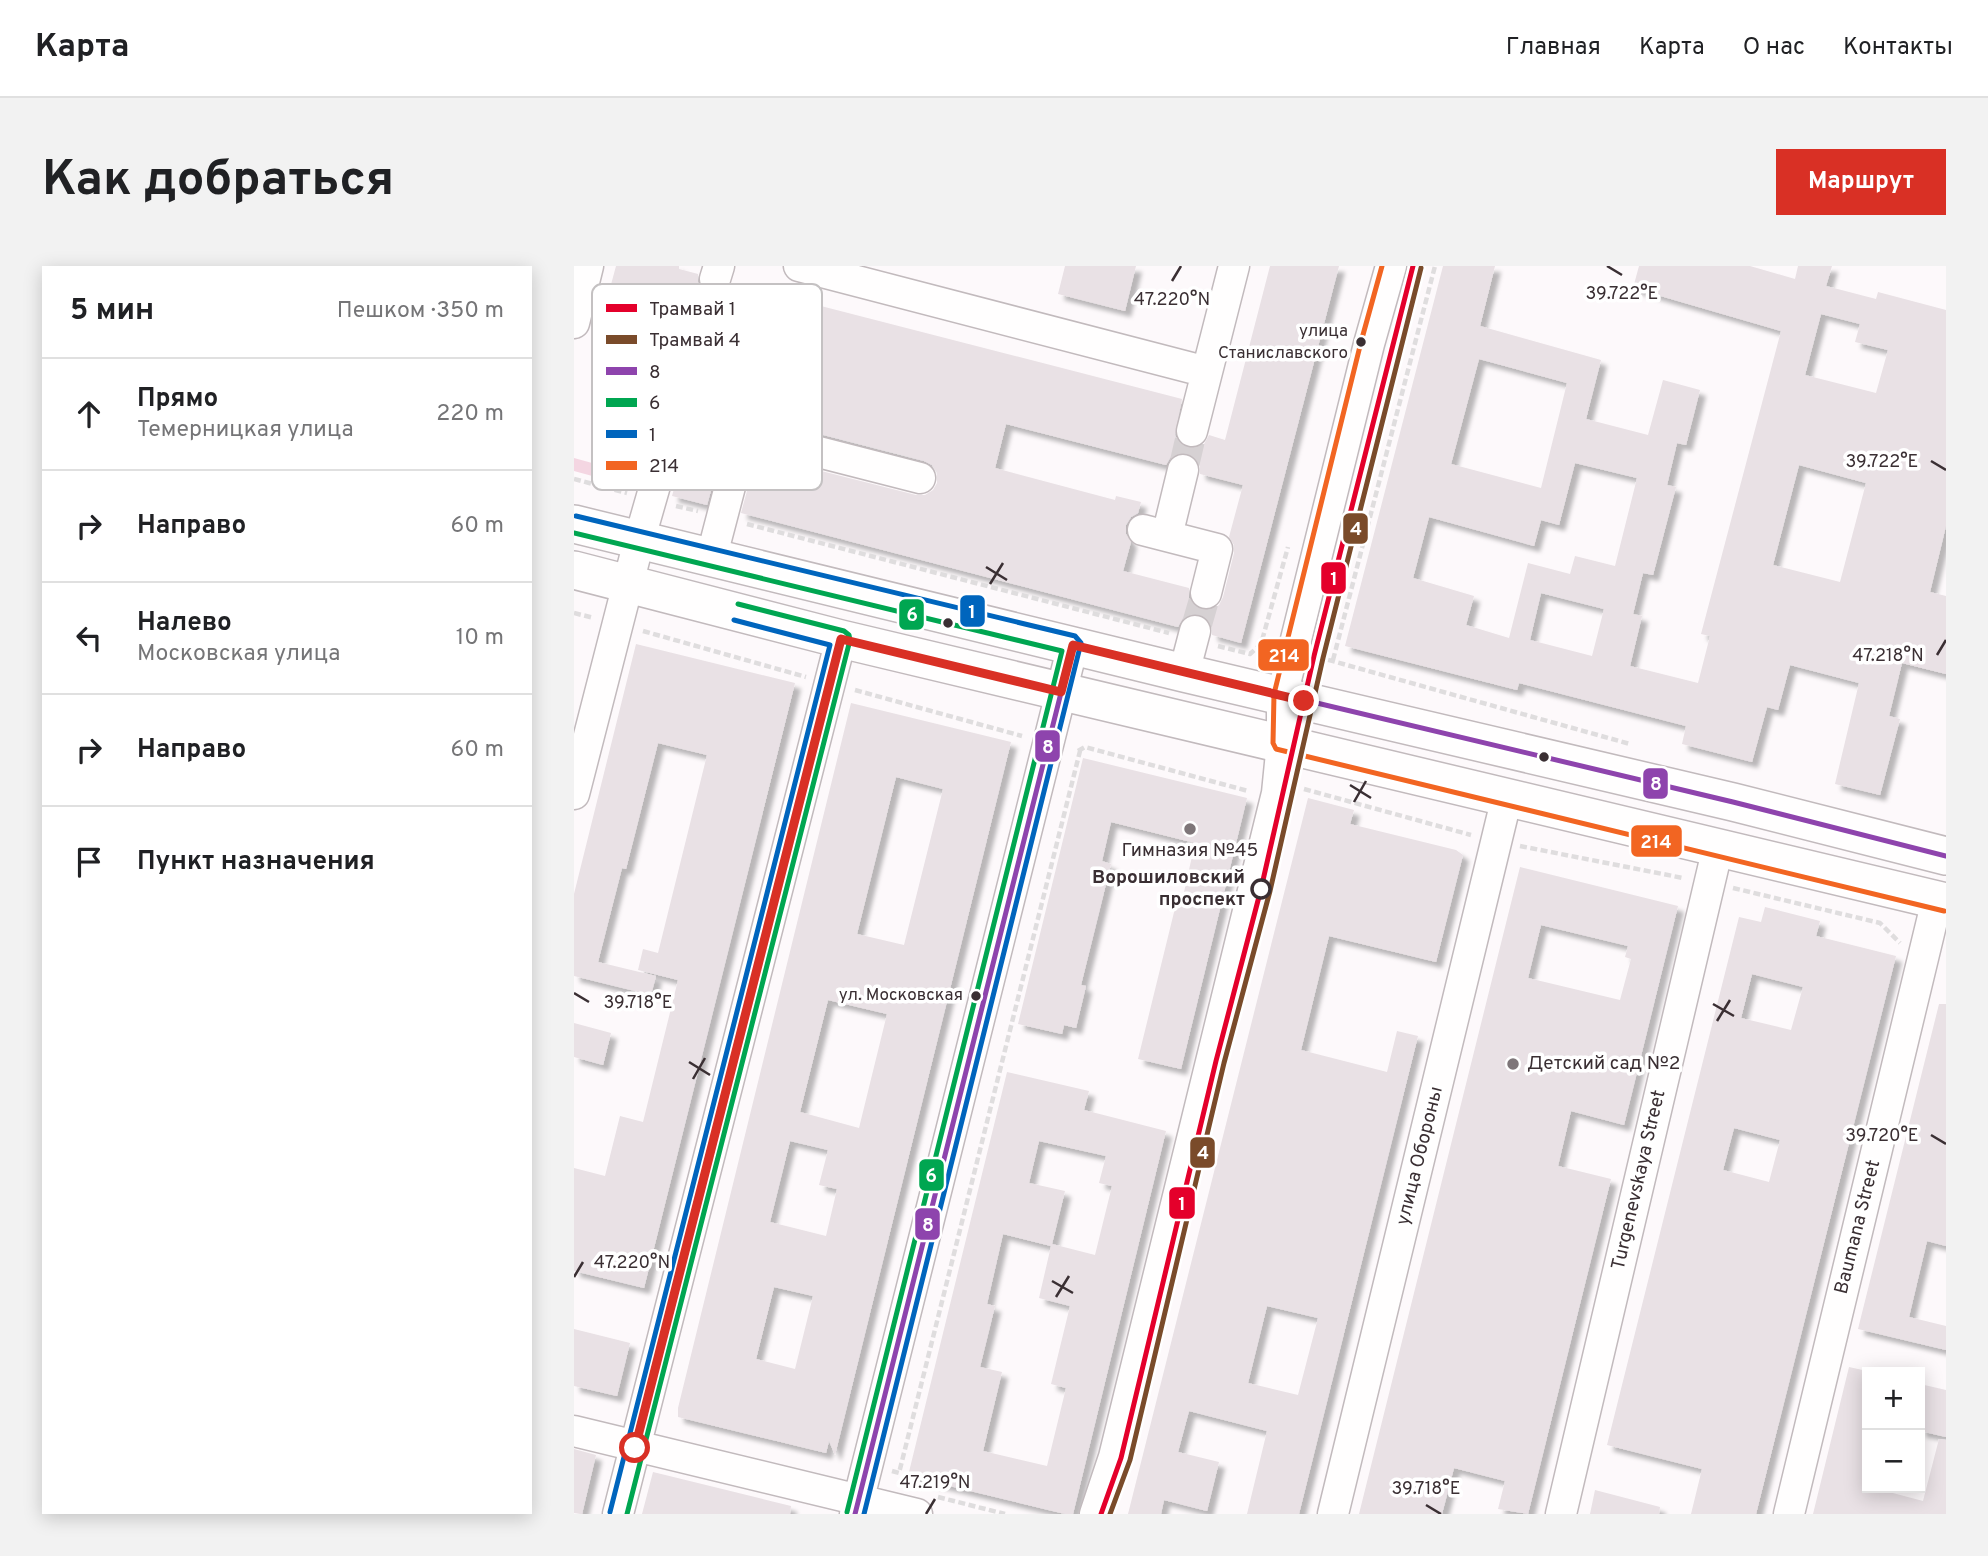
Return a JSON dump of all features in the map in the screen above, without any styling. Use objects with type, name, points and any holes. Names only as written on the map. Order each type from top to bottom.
[{"type":"main road","points":[[574,524],[1073,645],[1191,648],[1268,692],[1732,802],[1946,856]]},
{"type":"main road","points":[[574,570],[841,639],[1941,901]]},
{"type":"street","points":[[574,323],[588,266]]},
{"type":"street","points":[[799,266],[860,274],[1207,372]]},
{"type":"street","points":[[1192,431],[1234,266]]},
{"type":"street","points":[[1095,1514],[1114,1457],[1278,793],[1266,740],[1268,692],[1293,651],[1391,266]]},
{"type":"street","points":[[822,453],[920,478]]},
{"type":"street","points":[[1183,470],[1155,533],[1217,549],[1206,593]]},
{"type":"street","points":[[574,794],[654,490]]},
{"type":"street","points":[[711,559],[728,490]]},
{"type":"street","points":[[618,1514],[841,639]]},
{"type":"street","points":[[857,1506],[1073,645]]},
{"type":"street","name":"улица Обороны","points":[[1333,1514],[1507,797]]},
{"type":"street","name":"Turgenevskaya Street","points":[[1561,1514],[1718,846]]},
{"type":"street","name":"Baumana Street","points":[[1789,1514],[1933,944],[1941,901]]},
{"type":"street","points":[[574,1431],[857,1506],[923,1504]]},
{"type":"path","points":[[1333,660],[1435,266]]},
{"type":"path","points":[[574,479],[592,484]]},
{"type":"path","points":[[616,490],[1191,648],[1250,654],[1261,644]]},
{"type":"path","points":[[1268,692],[1261,644],[1291,536]]},
{"type":"path","points":[[574,613],[1080,751]]},
{"type":"path","points":[[1261,644],[1333,660],[1631,744]]},
{"type":"path","points":[[1248,791],[1266,740]]},
{"type":"path","points":[[896,1485],[1080,751],[1085,747],[1248,791],[1278,793],[1299,799],[1302,788],[1497,842],[1709,883],[1880,923],[1898,943],[1933,944]]},
{"type":"path","points":[[867,1465],[899,1473]]},
{"type":"path","points":[[923,1504],[1004,1514]]},
{"type":"shaded area","points":[[574,458],[592,463],[592,476],[574,471]]},
{"type":"building","points":[[616,266],[679,266],[679,269],[698,274],[699,284],[611,284]]},
{"type":"building","points":[[1065,266],[1136,266],[1125,311],[1058,294]]},
{"type":"building","points":[[1270,266],[1339,266],[1241,643],[1212,635],[1208,619],[1199,614],[1183,618],[1178,627],[741,513],[747,490],[822,490],[822,471],[925,495],[933,490],[937,483],[937,473],[932,465],[822,435],[822,306],[1182,399],[1175,435],[1179,443],[1188,448],[1196,448],[1204,444],[1209,435],[1225,440]],"holes":[[[1006,424],[1166,465],[1177,453],[1188,453],[1200,464],[1200,474],[1243,485],[1229,537],[1234,545],[1234,553],[1223,597],[1219,605],[1211,610],[1201,610],[1193,605],[1189,598],[1189,588],[1123,571],[1131,542],[1126,534],[1126,525],[1131,517],[1138,513],[1141,502],[1116,496],[1115,500],[995,468]]]},
{"type":"building","points":[[1443,266],[1495,266],[1480,326],[1601,360],[1586,419],[1648,435],[1663,380],[1700,390],[1686,445],[1677,443],[1667,485],[1676,487],[1653,575],[1643,573],[1633,614],[1642,616],[1630,666],[1698,683],[1710,636],[1701,634],[1781,331],[1633,288],[1639,266],[1750,266],[1795,279],[1798,266],[1832,266],[1826,286],[1876,299],[1878,292],[1946,310],[1946,526],[1930,592],[1946,596],[1946,674],[1902,663],[1889,716],[1900,719],[1880,795],[1835,784],[1859,683],[1790,665],[1778,710],[1767,707],[1752,762],[1682,744],[1686,726],[1519,683],[1517,690],[1345,646]],"holes":[[[1821,314],[1860,324],[1855,342],[1888,350],[1876,393],[1805,375]],[[1479,359],[1567,383],[1541,488],[1451,464]],[[1575,463],[1637,478],[1615,566],[1575,556],[1570,574],[1528,563],[1509,638],[1466,625],[1474,596],[1413,578],[1429,517],[1534,546],[1541,520],[1559,525]],[[1799,465],[1866,483],[1840,582],[1773,565]],[[1541,593],[1604,609],[1592,656],[1530,640]]]},
{"type":"building","points":[[674,490],[711,490],[707,505],[672,496]]},
{"type":"building","points":[[636,644],[795,683],[644,1288],[574,1271],[574,1168],[605,1176],[620,1116],[643,1122],[678,980],[638,970],[643,949],[658,953],[707,755],[658,743],[626,869],[622,868],[598,962],[656,976],[651,995],[574,976],[574,894]]},
{"type":"building","points":[[851,703],[1011,742],[835,1455],[829,1441],[826,1453],[678,1417],[678,1408]],"holes":[[[896,777],[943,789],[904,945],[857,934]],[[828,1000],[887,1014],[859,1128],[800,1112]],[[790,1141],[828,1150],[819,1185],[837,1189],[826,1236],[770,1222]],[[774,1287],[813,1296],[795,1369],[756,1359]]]},
{"type":"building","points":[[1083,758],[1247,798],[1181,1069],[1138,1059],[1177,900],[1182,901],[1195,843],[1111,822],[1102,861],[1111,864],[1081,985],[1086,986],[1076,1028],[1064,1025],[1062,1034],[1018,1024]]},
{"type":"building","points":[[1308,798],[1354,810],[1350,824],[1456,850],[1463,855],[1436,962],[1329,936],[1301,1050],[1387,1072],[1397,1031],[1418,1036],[1299,1514],[1247,1514],[1267,1431],[1189,1411],[1178,1452],[1219,1462],[1207,1511],[1164,1500],[1161,1514],[1128,1514]],"holes":[[[1267,1306],[1318,1318],[1298,1395],[1248,1383]]]},
{"type":"building","points":[[1520,867],[1678,906],[1624,1125],[1571,1111],[1558,1166],[1611,1179],[1528,1514],[1498,1509],[1505,1481],[1454,1468],[1442,1514],[1359,1514]],"holes":[[[1541,925],[1628,946],[1625,957],[1631,959],[1620,1000],[1528,978]]]},
{"type":"building","points":[[1765,907],[1820,921],[1816,936],[1896,956],[1756,1514],[1691,1514],[1702,1469],[1607,1445],[1739,917],[1761,922]],"holes":[[[1752,974],[1803,987],[1791,1030],[1741,1018]],[[1734,1128],[1780,1140],[1769,1182],[1723,1170]]]},
{"type":"building","points":[[1939,1004],[1946,1004],[1946,1246],[1927,1241],[1909,1317],[1946,1326],[1946,1350],[1858,1329]]},
{"type":"building","points":[[574,1023],[611,1033],[603,1065],[574,1057]]},
{"type":"building","points":[[1007,1072],[1089,1091],[1084,1110],[1166,1131],[1073,1514],[908,1476]],"holes":[[[1039,1141],[1106,1156],[1099,1183],[1112,1186],[1095,1255],[1052,1244],[1065,1191],[1029,1183]],[[1003,1234],[1051,1246],[1039,1298],[1070,1306],[1051,1384],[1066,1388],[1047,1466],[983,1451],[1002,1372],[980,1367],[995,1306],[987,1304]]]},
{"type":"building","points":[[574,1329],[630,1343],[617,1396],[574,1386]]},
{"type":"building","points":[[1849,1367],[1862,1370],[1862,1493],[1893,1493],[1923,1501],[1939,1439],[1946,1440],[1946,1514],[1813,1514]]},
{"type":"building","points":[[1925,1385],[1946,1390],[1946,1437],[1925,1432]]},
{"type":"building","points":[[574,1449],[596,1455],[582,1514],[574,1513]]},
{"type":"building","points":[[653,1472],[791,1506],[790,1514],[642,1514]]},
{"type":"building","points":[[1595,1490],[1660,1507],[1659,1514],[1590,1514]]},
{"type":"tunnel","points":[[714,284],[715,279]]},
{"type":"tunnel","points":[[1183,470],[1192,431]]},
{"type":"tunnel","points":[[1195,631],[1206,593]]},
{"type":"tram line","name":"1","points":[[1101,1514],[1121,1458],[1216,1061],[1261,889],[1314,656],[1413,266]]},
{"type":"tram line","name":"4","points":[[1110,1514],[1130,1460],[1224,1063],[1270,891],[1323,658],[1421,268]]},
{"type":"transit line","name":"214","points":[[1382,266],[1274,694],[1273,743],[1276,749],[1944,911]]},
{"type":"transit line","name":"1","points":[[576,516],[1075,636],[1081,643],[864,1514]]},
{"type":"transit line","name":"6","points":[[574,533],[1062,651],[847,1512]]},
{"type":"transit line","name":"6","points":[[627,1514],[850,640],[844,631],[738,604]]},
{"type":"transit line","name":"1","points":[[610,1512],[830,645],[734,620]]},
{"type":"transit line","name":"8","points":[[855,1514],[1073,645],[1733,802],[1946,856]]},
{"type":"place","name":"улица Станиславского","points":[[1361,342]]},
{"type":"place","name":"Гимназия №45","points":[[1190,829]]},
{"type":"place","name":"Ворошиловский проспект","points":[[1261,889]]},
{"type":"place","name":"ул. Московская","points":[[976,996]]},
{"type":"place","name":"Детский сад №2","points":[[1513,1064]]},
{"type":"route","points":[[635,1448],[841,639],[1061,692],[1073,645],[1304,701]]}]
